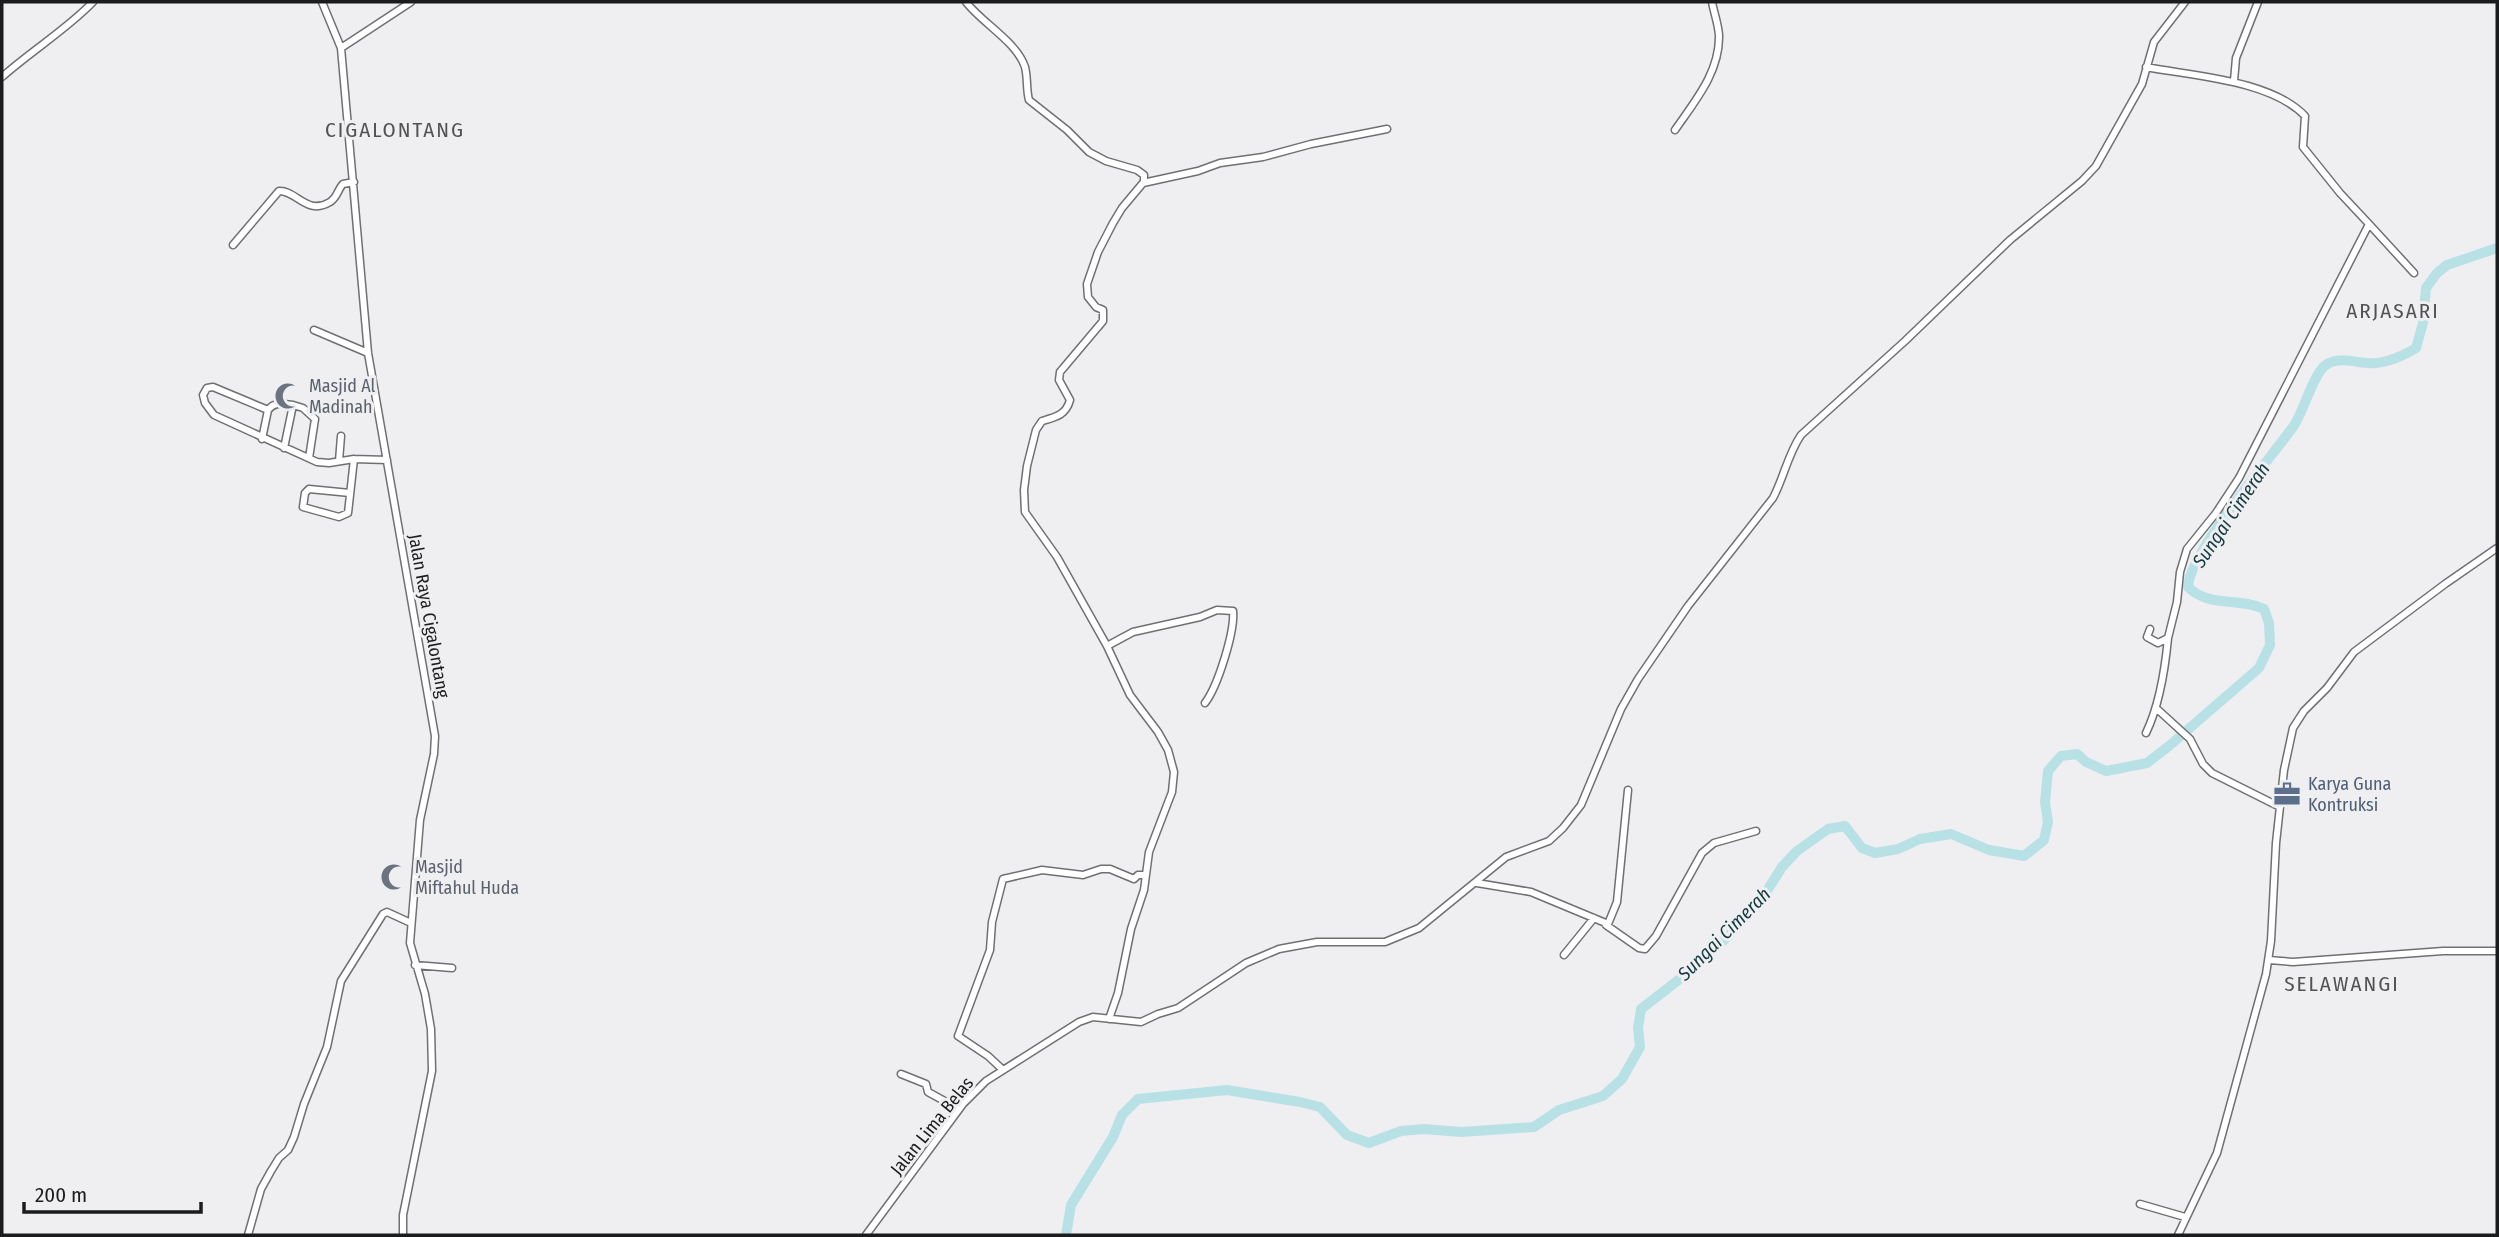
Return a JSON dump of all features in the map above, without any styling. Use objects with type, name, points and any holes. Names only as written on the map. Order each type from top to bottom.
[{"type":"street","points":[[2,77],[80,16],[93,2]]},
{"type":"street","name":"Jalan Raya Cigalontang","points":[[322,2],[341,48],[368,353],[435,736],[421,820],[411,923],[411,953],[425,994],[433,1051],[430,1089],[403,1215],[403,1235]]},
{"type":"street","points":[[341,48],[411,2]]},
{"type":"street","points":[[966,2],[1012,46],[1024,65],[1029,100],[1067,130],[1089,152],[1106,161],[1137,170],[1143,175],[1144,183]]},
{"type":"street","points":[[1675,130],[1700,94],[1715,64],[1719,32],[1712,2]]},
{"type":"street","name":"Jalan Lima Belas","points":[[866,1235],[959,1109],[986,1081],[1079,1022],[1093,1017],[1141,1022],[1178,1008],[1246,963],[1279,949],[1317,942],[1385,942],[1419,928],[1506,857],[1549,841],[1563,828],[1581,805],[1621,709],[1638,679],[1688,606],[1773,498],[1784,477],[1792,449],[1801,435],[1905,341],[2010,240],[2082,181],[2096,166],[2138,93],[2154,42],[2185,2]]},
{"type":"street","points":[[2234,81],[2236,58],[2258,2]]},
{"type":"street","points":[[2146,67],[2234,81],[2296,107],[2305,116],[2304,147],[2340,193],[2414,273]]},
{"type":"street","points":[[1109,1019],[1121,984],[1150,850],[1174,787],[1174,772],[1168,750],[1158,732],[1130,695],[1107,646],[1054,551],[1025,512],[1024,490],[1028,461],[1038,427],[1042,421],[1058,417],[1069,405],[1070,400],[1059,380],[1060,372],[1103,321],[1103,310],[1096,307],[1088,297],[1087,284],[1122,208],[1144,183],[1220,163],[1263,157],[1311,144],[1387,129]]},
{"type":"street","points":[[233,246],[279,191],[284,191],[308,205],[321,205],[333,200],[343,184],[354,182]]},
{"type":"street","points":[[2147,733],[2155,708],[2180,572],[2187,550],[2217,513],[2239,478],[2369,224]]},
{"type":"street","points":[[314,330],[368,353]]},
{"type":"street","points":[[268,410],[212,387],[207,388],[203,395],[205,403],[214,415],[262,439],[323,463],[354,459],[387,460]]},
{"type":"street","points":[[262,439],[268,410],[273,404],[303,408],[315,419],[309,458]]},
{"type":"street","points":[[284,448],[293,405]]},
{"type":"street","points":[[339,461],[341,436]]},
{"type":"street","points":[[350,493],[309,489],[305,493],[303,507],[313,512],[343,517],[348,513],[354,459]]},
{"type":"street","points":[[2178,1235],[2217,1153],[2269,960],[2280,807],[2293,728],[2348,658],[2497,548]]},
{"type":"street","points":[[1107,646],[1133,632],[1200,617],[1217,610],[1233,611],[1233,624],[1222,666],[1213,693],[1205,703]]},
{"type":"street","points":[[2150,629],[2147,636],[2152,641],[2158,643],[2168,638]]},
{"type":"street","points":[[2155,708],[2190,739],[2211,773],[2280,807]]},
{"type":"street","points":[[1605,923],[1610,922],[1617,902],[1628,790]]},
{"type":"street","points":[[1477,883],[1531,892],[1605,923],[1644,949],[1656,936],[1702,853],[1708,847],[1755,831]]},
{"type":"street","points":[[1002,1069],[958,1036],[971,995],[982,975],[990,950],[992,922],[1003,879],[1042,870],[1083,875],[1110,869],[1134,879],[1138,875],[1146,875]]},
{"type":"street","points":[[248,1235],[261,1189],[279,1158],[288,1150],[303,1104],[327,1047],[341,981],[383,914],[387,912],[411,923]]},
{"type":"street","points":[[1564,955],[1594,918]]},
{"type":"street","points":[[2269,960],[2293,962],[2442,951],[2497,951]]},
{"type":"street","points":[[414,964],[452,968]]},
{"type":"street","points":[[901,1074],[926,1084],[928,1092],[959,1109]]},
{"type":"street","points":[[2140,1204],[2185,1217]]},
{"type":"waterway","name":"Sungai Cimerah","points":[[1066,1235],[1071,1205],[1113,1137],[1122,1115],[1138,1099],[1227,1090],[1300,1102],[1320,1107],[1347,1135],[1369,1143],[1401,1131],[1424,1129],[1461,1132],[1534,1127],[1559,1110],[1603,1096],[1622,1079],[1640,1047],[1638,1028],[1641,1009],[1694,968],[1726,938],[1758,905],[1782,867],[1797,851],[1828,829],[1845,826],[1862,848],[1875,853],[1898,849],[1920,839],[1951,834],[1989,850],[2024,856],[2044,840],[2048,822],[2045,802],[2048,771],[2061,756],[2077,754],[2086,762],[2106,771],[2147,763],[2259,668],[2270,645],[2269,623],[2264,609],[2245,603],[2205,598],[2188,587],[2201,552],[2293,427],[2324,367],[2341,360],[2382,362],[2416,348],[2423,323],[2426,288],[2437,273],[2447,265],[2497,248]]},
{"type":"place","name":"Masjid Al Madinah","points":[[288,396]]},
{"type":"place","name":"Karya Guna Kontruksi","points":[[2287,794]]},
{"type":"place","name":"Masjid Miftahul Huda","points":[[394,877]]},
{"type":"district","name":"CIGALONTANG","points":[[395,130]]},
{"type":"district","name":"ARJASARI","points":[[2393,311]]},
{"type":"district","name":"SELAWANGI","points":[[2342,984]]}]
